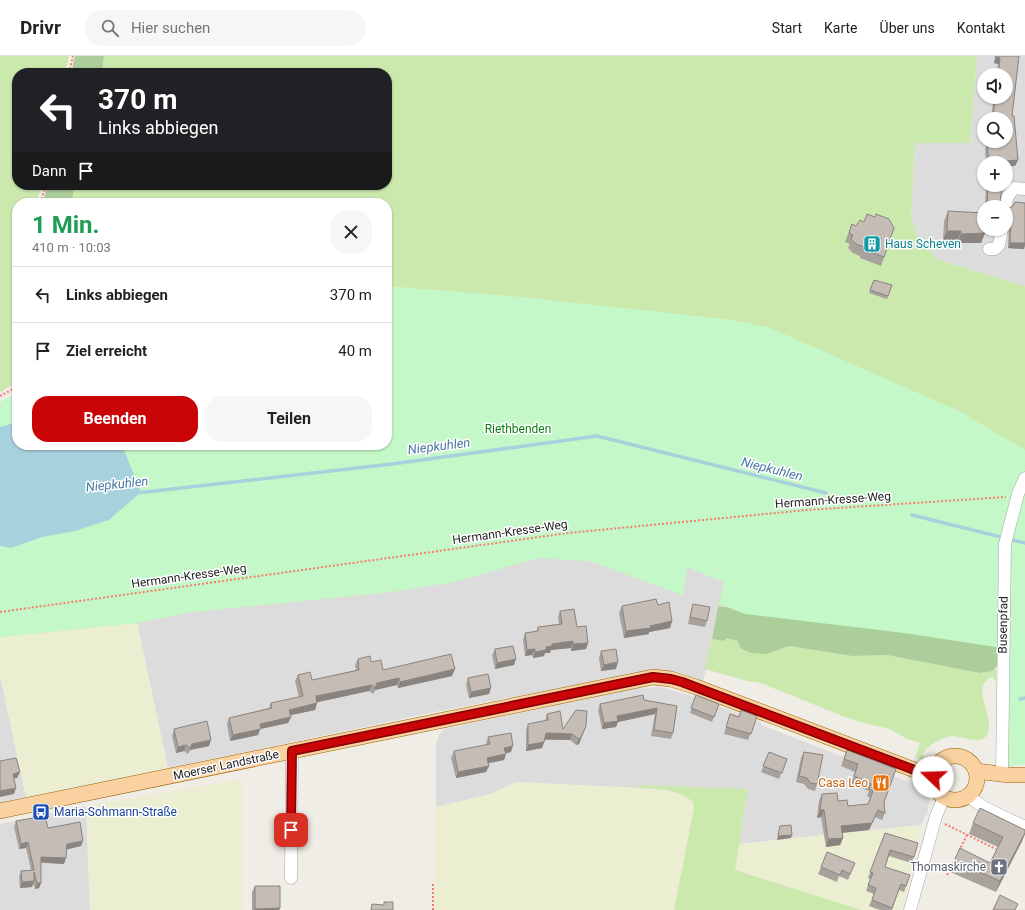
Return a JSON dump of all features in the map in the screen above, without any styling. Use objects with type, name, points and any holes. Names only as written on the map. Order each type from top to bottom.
[{"type":"main road","name":"Moerser Landstraße","points":[[0,811],[627,682],[661,678],[689,684],[933,777]]},
{"type":"main road","points":[[953,756],[965,758],[970,762],[976,771],[976,784],[968,796],[956,800],[944,797],[936,788],[933,777],[937,765],[947,758],[953,756]]},
{"type":"main road","points":[[976,771],[1025,775]]},
{"type":"street","points":[[1007,200],[1010,191],[1014,188],[1025,189]]},
{"type":"street","points":[[989,249],[995,249],[999,245],[1001,236]]},
{"type":"street","name":"Busenpfad","points":[[1002,774],[1006,539],[1018,494],[1025,478]]},
{"type":"street","points":[[291,878],[292,751]]},
{"type":"street","points":[[968,796],[985,808],[1025,827]]},
{"type":"street","points":[[910,910],[935,820],[944,797]]},
{"type":"path","points":[[70,68],[73,56]]},
{"type":"path","points":[[0,396],[12,390]]},
{"type":"path","name":"Hermann-Kresse-Weg","points":[[0,612],[568,533],[808,510],[998,498],[1018,494]]},
{"type":"path","points":[[935,820],[996,849]]},
{"type":"path","points":[[957,855],[967,835]]},
{"type":"path","points":[[947,875],[954,862]]},
{"type":"path","points":[[433,884],[433,910]]},
{"type":"shaded area","points":[[977,56],[1025,56],[1025,286],[939,260],[919,242],[911,217],[915,143],[970,143]]},
{"type":"shaded area","points":[[538,558],[590,561],[683,595],[687,567],[724,582],[703,683],[633,674],[435,712],[168,768],[137,623],[192,612],[390,592],[454,582]]},
{"type":"shaded area","points":[[0,675],[26,797],[0,803]]},
{"type":"shaded area","points":[[660,687],[695,697],[761,722],[761,725],[914,784],[925,790],[930,798],[927,815],[925,815],[922,825],[739,844],[748,789],[639,785],[638,788],[516,782],[491,794],[436,807],[436,744],[439,735],[444,729],[637,688]]},
{"type":"shaded area","points":[[86,806],[90,910],[0,910],[0,824]]},
{"type":"green space","points":[[0,56],[69,56],[66,68],[12,68],[12,190],[40,190],[38,198],[12,198],[12,385],[0,392]]},
{"type":"green space","points":[[75,56],[104,56],[103,68],[72,68]]},
{"type":"green space","points":[[104,56],[977,56],[970,143],[915,143],[911,217],[919,242],[939,260],[1025,286],[1025,459],[751,607],[718,607],[724,582],[687,567],[683,595],[590,561],[538,558],[454,582],[390,592],[192,612],[137,623],[0,637],[0,577],[372,450],[392,450],[392,198],[73,198],[73,190],[392,190],[392,68],[103,68]]},
{"type":"green space","points":[[46,190],[73,190],[73,198],[44,198]]},
{"type":"green space","name":"Riethbenden","points":[[392,286],[511,296],[725,319],[768,327],[959,411],[1025,450],[1025,764],[1007,767],[1009,649],[904,633],[745,614],[719,604],[724,582],[687,567],[683,595],[590,561],[538,558],[454,582],[390,592],[192,612],[137,623],[0,637],[0,402],[12,396],[12,450],[392,450]]},
{"type":"green space","points":[[718,607],[751,607],[999,644],[999,664],[992,671],[980,673],[887,655],[852,656],[789,646],[766,654],[751,653],[740,648],[738,641],[727,638],[724,641],[712,639]]},
{"type":"green space","points":[[137,623],[168,768],[26,797],[0,675],[0,637]]},
{"type":"green space","points":[[727,638],[739,641],[766,654],[789,646],[852,656],[887,655],[980,673],[996,669],[996,682],[992,677],[985,682],[983,688],[989,729],[986,736],[979,740],[953,736],[940,740],[922,754],[925,758],[922,760],[915,757],[920,743],[907,739],[890,729],[845,717],[761,683],[747,681],[705,669],[712,639],[724,641]]},
{"type":"green space","points":[[242,779],[242,910],[90,910],[86,806]]},
{"type":"green space","points":[[516,782],[659,789],[687,797],[693,802],[694,808],[674,910],[434,910],[436,807],[491,794]]},
{"type":"green space","points":[[638,785],[748,789],[735,870],[861,910],[674,910],[694,808],[693,802],[681,794],[660,789],[638,788]]},
{"type":"green space","points":[[922,825],[902,910],[861,910],[735,870],[739,844]]},
{"type":"water","points":[[12,423],[12,450],[124,450],[141,492],[109,520],[75,531],[42,537],[11,548],[0,546],[0,427]]},
{"type":"building","points":[[1019,56],[1012,112],[994,112],[994,104],[1013,104],[1013,68],[999,68],[1000,58],[996,57]]},
{"type":"building","points":[[1014,116],[1018,160],[1013,160],[1013,156],[988,156],[987,148],[1013,148]]},
{"type":"building","points":[[988,192],[1001,192],[1000,200],[987,200]]},
{"type":"building","points":[[1015,202],[1025,203],[1025,243],[1010,243],[1010,236],[1013,236],[1013,205]]},
{"type":"building","points":[[948,211],[977,213],[977,233],[961,234],[961,231],[947,231]]},
{"type":"building","name":"Haus Scheven","points":[[867,214],[875,217],[876,214],[889,219],[894,228],[884,257],[863,249],[864,247],[856,244],[851,239],[853,235],[849,233],[852,224],[856,226],[860,220],[864,222]]},
{"type":"building","points":[[874,280],[892,285],[888,296],[870,290]]},
{"type":"building","points":[[656,599],[658,605],[669,602],[672,621],[650,626],[651,628],[626,631],[622,606]]},
{"type":"building","points":[[693,604],[710,607],[707,621],[690,617]]},
{"type":"building","points":[[574,609],[577,627],[586,626],[588,643],[573,644],[573,641],[552,644],[552,646],[546,647],[546,650],[535,652],[535,649],[527,650],[525,633],[538,631],[538,627],[562,624],[560,611]]},
{"type":"building","points":[[513,646],[516,659],[497,663],[495,649]]},
{"type":"building","points":[[616,649],[618,662],[604,665],[601,651]]},
{"type":"building","points":[[451,654],[455,669],[400,682],[399,678],[377,683],[375,688],[372,685],[316,696],[317,703],[289,710],[291,717],[260,724],[261,729],[233,735],[229,718],[272,708],[271,703],[303,696],[298,675],[310,672],[312,680],[359,670],[358,659],[370,656],[371,662],[381,660],[383,670]]},
{"type":"building","points":[[488,674],[491,688],[471,692],[468,678]]},
{"type":"building","points":[[643,695],[644,700],[677,706],[673,733],[654,730],[657,708],[617,716],[618,721],[604,723],[600,704]]},
{"type":"building","points":[[696,695],[719,704],[714,717],[691,708]]},
{"type":"building","points":[[576,710],[587,711],[586,726],[579,739],[572,734],[546,733],[544,742],[528,745],[528,724],[548,720],[547,714],[560,711],[563,729]]},
{"type":"building","points":[[741,710],[757,716],[751,734],[726,727],[730,714],[739,717]]},
{"type":"building","points":[[207,721],[211,740],[192,744],[190,748],[186,745],[178,747],[174,729]]},
{"type":"building","points":[[511,733],[513,746],[504,748],[506,754],[487,758],[489,766],[458,772],[454,751],[490,744],[488,737]]},
{"type":"building","points":[[847,750],[896,769],[884,802],[885,813],[878,810],[872,823],[841,826],[843,838],[828,839],[824,810],[820,810],[822,794],[837,793],[838,801],[847,800],[848,806],[868,804],[873,791],[869,789],[871,784],[854,776],[858,764],[844,759]]},
{"type":"building","points":[[769,752],[787,759],[782,773],[763,766]]},
{"type":"building","points":[[804,752],[823,755],[817,784],[810,783],[807,778],[799,776]]},
{"type":"building","points":[[16,758],[20,772],[13,774],[16,788],[0,791],[0,761]]},
{"type":"building","points":[[980,808],[1025,830],[1025,833],[1000,881],[954,861],[960,848],[990,863],[1003,837],[973,823]]},
{"type":"building","points":[[45,816],[48,828],[80,822],[83,841],[67,844],[66,858],[41,857],[41,883],[37,883],[34,872],[34,881],[22,882],[21,871],[34,870],[28,842],[21,844],[16,821]]},
{"type":"building","points":[[791,825],[792,835],[778,836],[780,826]]},
{"type":"building","points":[[885,833],[918,843],[914,857],[890,850],[885,867],[910,875],[906,886],[901,884],[892,908],[872,900],[876,888],[868,885],[873,873],[870,872]]},
{"type":"building","points":[[827,852],[855,863],[850,874],[842,870],[840,875],[821,867]]},
{"type":"building","points":[[255,886],[280,886],[280,908],[255,909]]},
{"type":"building","points":[[1000,895],[1018,904],[1015,910],[993,910]]},
{"type":"building","points":[[384,902],[393,902],[393,910],[371,910],[372,904],[384,905]]},
{"type":"waterway","name":"Niepkuhlen","points":[[137,493],[392,464],[597,436],[826,493]]},
{"type":"waterway","name":"Niepkuhlen","points":[[912,515],[1025,543]]},
{"type":"waterway","points":[[1020,699],[1025,698]]},
{"type":"place","name":"Haus Scheven","points":[[872,244]]},
{"type":"place","name":"Casa Leo","points":[[881,783]]},
{"type":"place","name":"Maria-Sohmann-Straße","points":[[41,812]]},
{"type":"place","name":"Thomaskirche","points":[[999,867]]},
{"type":"route","points":[[291,830],[292,751],[653,677],[682,682],[933,777]]}]
